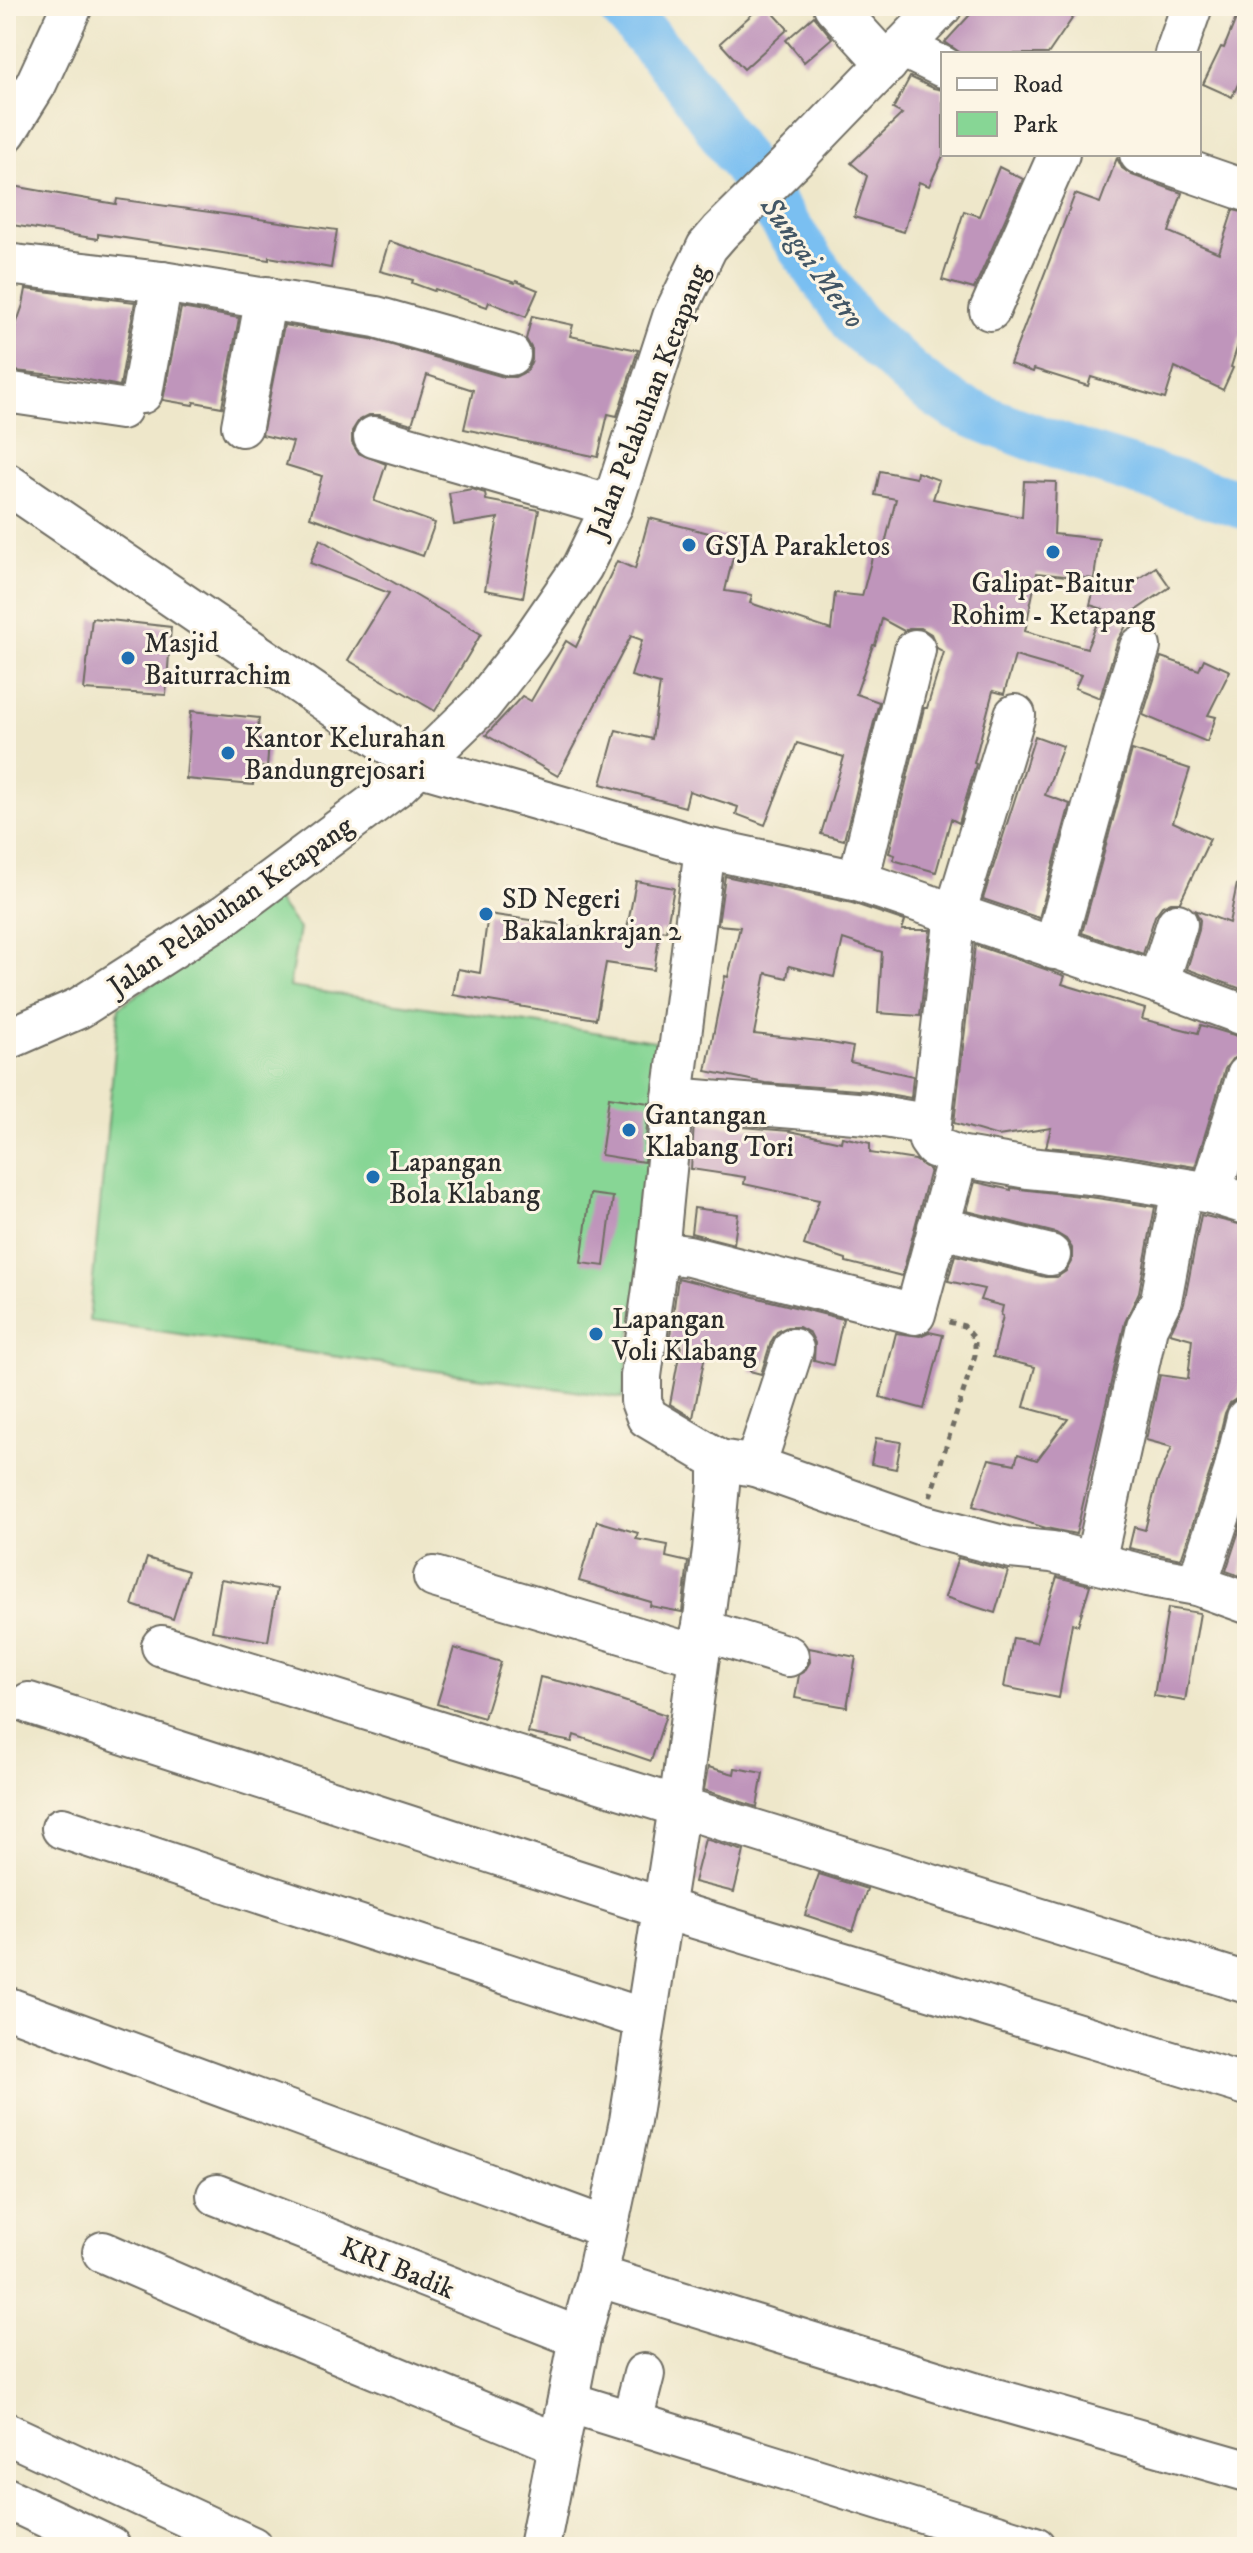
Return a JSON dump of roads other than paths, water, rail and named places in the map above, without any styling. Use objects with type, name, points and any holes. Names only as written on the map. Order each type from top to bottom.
[{"type":"street","points":[[6,132],[21,80],[72,6]]},
{"type":"street","points":[[834,6],[894,56],[941,67]]},
{"type":"street","name":"Jalan Pelabuhan Ketapang","points":[[6,1040],[79,1008],[226,914],[396,787],[482,704],[529,644],[582,567],[612,506],[673,317],[707,247],[942,6]]},
{"type":"street","points":[[1176,52],[1192,6]]},
{"type":"street","points":[[990,310],[1058,156]]},
{"type":"street","points":[[1146,156],[1247,191]]},
{"type":"street","points":[[6,264],[266,297],[376,317],[510,355]]},
{"type":"street","points":[[6,392],[132,401],[162,282]]},
{"type":"street","points":[[242,426],[266,297]]},
{"type":"street","points":[[374,437],[612,506]]},
{"type":"street","points":[[6,483],[421,766],[705,848],[858,881],[1247,1016]]},
{"type":"street","points":[[1054,949],[1140,647]]},
{"type":"street","points":[[858,881],[915,650]]},
{"type":"street","points":[[1015,715],[955,914],[929,1140],[934,1147],[958,1156],[1028,1168],[1100,1175],[1213,1195]]},
{"type":"street","points":[[705,848],[641,1376],[641,1401],[647,1417],[737,1463],[922,1525],[1011,1548],[1052,1552],[1197,1585],[1247,1601]]},
{"type":"street","points":[[1158,983],[1177,924]]},
{"type":"street","points":[[1095,1562],[1147,1327],[1213,1195],[1247,1076]]},
{"type":"street","points":[[673,1098],[868,1114],[931,1125]]},
{"type":"street","points":[[658,1252],[689,1256],[915,1314],[958,1156]]},
{"type":"street","points":[[938,1227],[1050,1255]]},
{"type":"street","points":[[539,2547],[580,2338],[597,2276],[630,2121],[679,1807],[719,1484],[737,1463],[793,1349]]},
{"type":"street","points":[[1197,1585],[1237,1502],[1247,1418]]},
{"type":"street","points":[[434,1577],[700,1643],[788,1656]]},
{"type":"street","points":[[162,1646],[1247,1983]]},
{"type":"street","points":[[29,1703],[662,1908],[1247,2085]]},
{"type":"street","points":[[62,1828],[644,2019]]},
{"type":"street","points":[[6,2007],[607,2228]]},
{"type":"street","name":"KRI Badik","points":[[217,2195],[580,2338]]},
{"type":"street","points":[[103,2252],[559,2444]]},
{"type":"street","points":[[597,2276],[971,2392],[1247,2471]]},
{"type":"street","points":[[632,2421],[644,2374]]},
{"type":"street","points":[[568,2402],[1035,2547]]},
{"type":"street","points":[[6,2433],[252,2547]]},
{"type":"street","points":[[6,2498],[110,2547]]},
{"type":"waterway","name":"Sungai Metro","points":[[620,6],[687,83],[855,324],[919,382],[958,408],[995,423],[1074,452],[1247,506]]},
{"type":"place","name":"GSJA Parakletos","points":[[689,545]]},
{"type":"place","name":"Galipat-Baitur Rohim - Ketapang","points":[[1053,552]]},
{"type":"place","name":"Masjid Baiturrachim","points":[[128,658]]},
{"type":"place","name":"Kantor Kelurahan Bandungrejosari","points":[[228,753]]},
{"type":"place","name":"SD Negeri Bakalankrajan 2","points":[[486,914]]},
{"type":"place","name":"Gantangan Klabang Tori","points":[[629,1130]]},
{"type":"place","name":"Lapangan Bola Klabang","points":[[373,1177]]},
{"type":"place","name":"Lapangan Voli Klabang","points":[[596,1334]]}]
